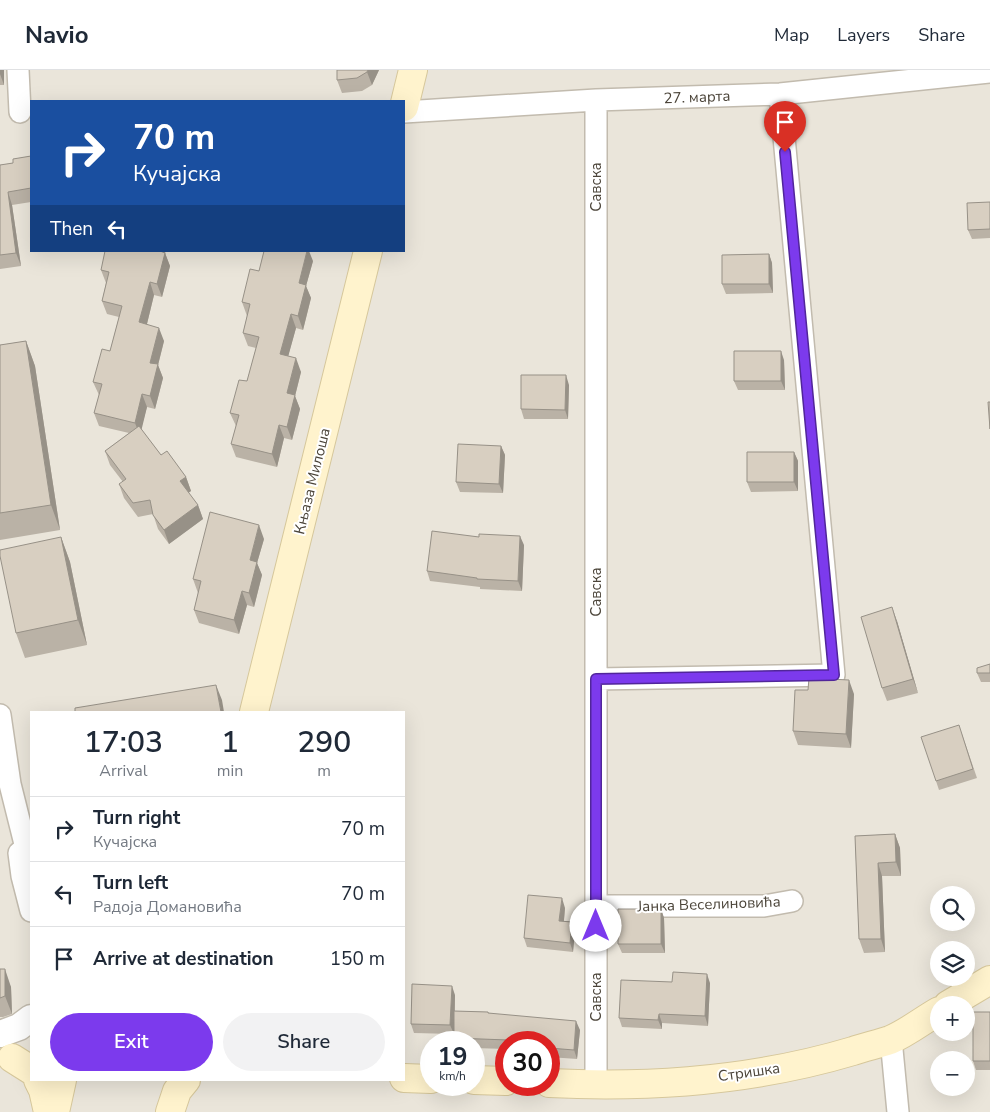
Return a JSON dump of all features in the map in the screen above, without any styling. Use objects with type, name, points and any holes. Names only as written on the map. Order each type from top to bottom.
[{"type":"main road","points":[[405,104],[413,70]]},
{"type":"main road","name":"Књаза Милоша","points":[[255,711],[368,252]]},
{"type":"main road","points":[[963,996],[990,980]]},
{"type":"main road","name":"Стришка","points":[[560,1084],[677,1082],[754,1073],[819,1061],[891,1039],[930,1016]]},
{"type":"main road","points":[[405,1078],[420,1079]]},
{"type":"main road","points":[[38,1081],[43,1090],[48,1112]]},
{"type":"main road","points":[[55,1112],[62,1081]]},
{"type":"main road","points":[[158,1112],[162,1081]]},
{"type":"main road","points":[[170,1112],[177,1091],[185,1081]]},
{"type":"street","points":[[17,112],[18,70]]},
{"type":"street","name":"27. марта","points":[[405,112],[596,100],[780,94],[990,72]]},
{"type":"street","points":[[596,679],[834,675],[780,94]]},
{"type":"street","name":"Савска","points":[[596,100],[596,1085]]},
{"type":"street","points":[[0,714],[5,785],[30,864]]},
{"type":"street","points":[[21,833],[19,852],[30,907]]},
{"type":"street","name":"Јанка Веселиновића","points":[[596,906],[764,906],[792,901]]},
{"type":"street","points":[[0,1034],[19,1027],[30,1019]]},
{"type":"street","points":[[891,1039],[898,1112]]},
{"type":"shaded area","points":[[0,70],[990,70],[990,1112],[0,1112]]},
{"type":"building","points":[[337,70],[368,70],[357,78],[337,80]]},
{"type":"building","points":[[30,156],[30,188],[8,192],[16,253],[0,255],[0,165],[13,163],[13,159]]},
{"type":"building","points":[[990,202],[990,229],[968,230],[967,203]]},
{"type":"building","points":[[105,252],[165,253],[157,284],[150,282],[139,322],[159,328],[150,363],[158,364],[150,396],[142,394],[135,423],[94,413],[102,384],[93,382],[102,349],[110,351],[122,306],[102,301],[109,272],[101,270]]},
{"type":"building","points":[[264,252],[307,252],[299,283],[306,285],[298,316],[291,314],[280,354],[296,358],[287,393],[295,395],[287,427],[279,425],[272,454],[231,444],[239,415],[230,413],[239,380],[247,381],[259,337],[243,333],[250,304],[242,302],[250,269],[259,271]]},
{"type":"building","points":[[769,254],[769,284],[722,284],[722,255]]},
{"type":"building","points":[[26,341],[51,505],[0,513],[0,345]]},
{"type":"building","points":[[734,351],[781,351],[781,381],[734,381]]},
{"type":"building","points":[[521,375],[566,375],[565,410],[521,409]]},
{"type":"building","points":[[988,402],[990,402],[990,429]]},
{"type":"building","points":[[139,426],[161,455],[167,451],[186,477],[180,481],[198,505],[164,530],[153,515],[150,500],[133,503],[119,484],[126,479],[105,451]]},
{"type":"building","points":[[458,444],[501,446],[499,484],[456,482]]},
{"type":"building","points":[[747,452],[794,452],[794,482],[747,482]]},
{"type":"building","points":[[210,512],[259,525],[250,560],[257,562],[249,593],[242,591],[234,620],[194,610],[201,581],[193,579]]},
{"type":"building","points":[[432,531],[479,537],[479,534],[520,536],[518,581],[477,579],[427,571]]},
{"type":"building","points":[[61,537],[78,620],[16,633],[0,550]]},
{"type":"building","points":[[892,607],[913,679],[882,688],[861,617]]},
{"type":"building","points":[[990,664],[990,673],[977,673],[977,668]]},
{"type":"building","points":[[809,678],[849,680],[846,734],[793,731],[795,690],[808,690]]},
{"type":"building","points":[[216,685],[221,711],[75,711],[75,708]]},
{"type":"building","points":[[959,725],[973,769],[936,781],[921,737]]},
{"type":"building","points":[[895,834],[896,862],[878,863],[881,939],[859,939],[855,836]]},
{"type":"building","points":[[528,895],[562,898],[559,921],[572,922],[570,943],[524,938]]},
{"type":"building","points":[[618,909],[661,909],[661,944],[618,944]]},
{"type":"building","points":[[0,969],[5,969],[5,996],[0,998]]},
{"type":"building","points":[[673,972],[707,974],[705,1016],[659,1014],[658,1020],[619,1018],[621,980],[672,982]]},
{"type":"building","points":[[412,984],[452,986],[450,1025],[411,1024]]},
{"type":"building","points":[[454,1011],[488,1012],[576,1021],[574,1050],[560,1049],[560,1031],[495,1031],[495,1040],[485,1039],[485,1031],[454,1031]]},
{"type":"building","points":[[975,1012],[990,1012],[990,1061],[975,1061],[975,1051],[973,1051]]},
{"type":"route","points":[[596,926],[596,679],[834,675],[785,152]]}]
